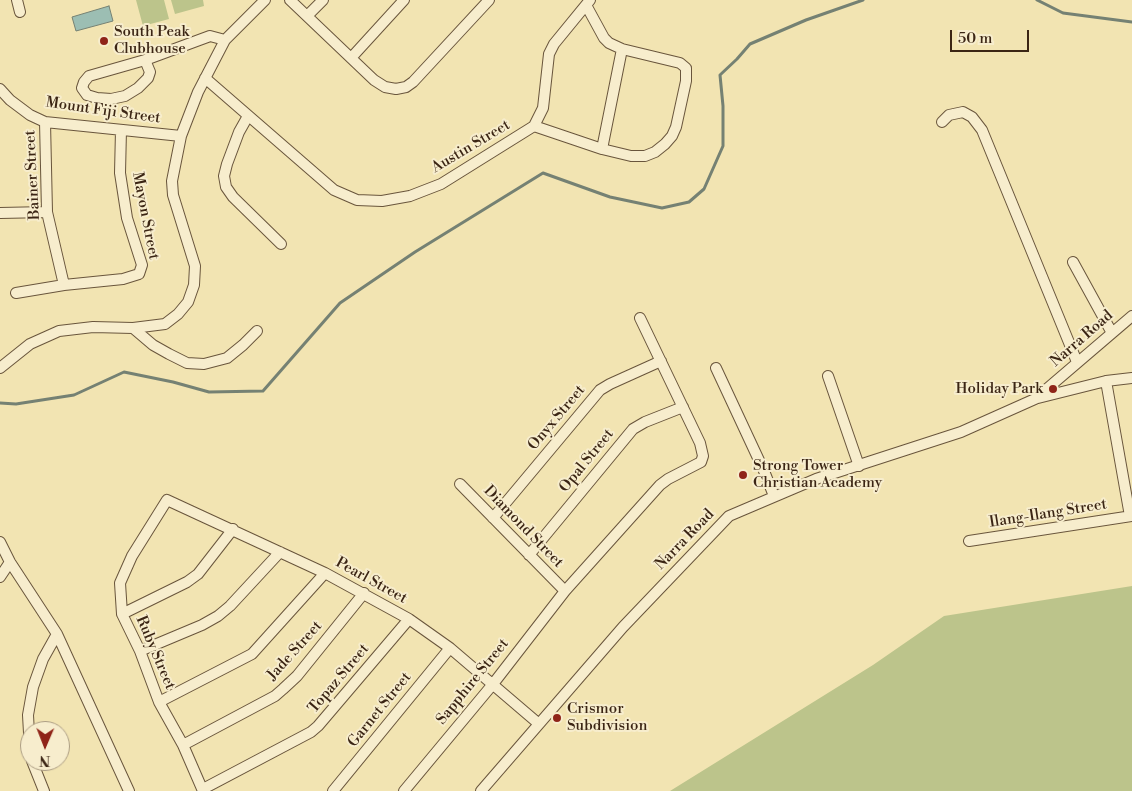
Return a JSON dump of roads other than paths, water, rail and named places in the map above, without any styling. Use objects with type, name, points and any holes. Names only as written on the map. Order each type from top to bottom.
[{"type":"street","points":[[17,0],[20,12]]},
{"type":"street","points":[[0,368],[30,344],[58,331],[93,327],[133,328],[165,324],[178,314],[188,302],[194,285],[195,266],[173,195],[172,181],[181,136],[225,40],[265,0]]},
{"type":"street","points":[[290,0],[374,80],[384,87],[396,89],[406,87],[413,82],[489,0]]},
{"type":"street","points":[[307,16],[323,0]]},
{"type":"street","points":[[351,58],[404,0]]},
{"type":"street","points":[[534,126],[602,149],[631,156],[644,156],[655,152],[672,136],[676,127],[686,81],[686,68],[680,63],[622,50],[609,43],[604,38],[588,3]]},
{"type":"street","name":"Austin Street","points":[[206,78],[334,190],[357,200],[382,201],[410,196],[441,184],[534,126],[543,108],[549,54],[554,44],[588,3]]},
{"type":"street","points":[[144,60],[150,72],[148,78],[138,88],[125,96],[111,99],[97,98],[87,95],[82,88],[89,76],[144,60],[210,36],[225,40]]},
{"type":"street","points":[[602,149],[622,50]]},
{"type":"street","name":"Mount Fiji Street","points":[[0,89],[10,100],[30,115],[45,122],[181,136]]},
{"type":"street","points":[[942,122],[949,115],[963,112],[972,117],[982,130],[1077,362]]},
{"type":"street","points":[[248,116],[239,132],[227,164],[224,176],[226,187],[233,197],[281,244]]},
{"type":"street","name":"Bainer Street","points":[[45,122],[47,212],[64,285]]},
{"type":"street","name":"Mayon Street","points":[[16,294],[64,285],[123,279],[139,274],[142,265],[126,218],[120,173],[121,130]]},
{"type":"street","points":[[0,213],[47,212]]},
{"type":"street","points":[[1073,262],[1112,333]]},
{"type":"street","name":"Narra Road","points":[[481,791],[623,627],[728,516],[816,479],[961,432],[1035,399],[1132,316]]},
{"type":"street","points":[[640,318],[683,407]]},
{"type":"street","points":[[133,328],[153,345],[169,354],[187,363],[204,364],[227,358],[244,345],[257,331]]},
{"type":"street","name":"Onyx Street","points":[[493,518],[600,390],[661,361]]},
{"type":"street","points":[[716,368],[774,496]]},
{"type":"street","points":[[828,376],[860,466]]},
{"type":"street","points":[[1035,399],[1106,381],[1132,378]]},
{"type":"street","points":[[1106,381],[1131,516]]},
{"type":"street","name":"Opal Street","points":[[529,555],[634,429],[645,422],[683,407]]},
{"type":"street","name":"Sapphire Street","points":[[404,791],[493,684],[565,591],[660,485],[668,478],[701,462],[703,448],[683,407]]},
{"type":"street","name":"Diamond Street","points":[[460,484],[565,591]]},
{"type":"street","name":"Pearl Street","points":[[167,500],[325,573],[409,619],[450,648],[538,724]]},
{"type":"street","name":"Ruby Street","points":[[167,500],[132,556],[120,584],[122,614],[140,652],[159,702],[183,745],[203,790]]},
{"type":"street","name":"Ilang-Ilang Street","points":[[969,541],[1131,516]]},
{"type":"street","points":[[122,614],[187,582],[198,574],[233,529]]},
{"type":"street","points":[[0,542],[10,562],[58,634],[129,791]]},
{"type":"street","points":[[140,652],[218,616],[230,606],[280,552]]},
{"type":"street","points":[[0,577],[10,562]]},
{"type":"street","points":[[159,702],[252,654],[325,573]]},
{"type":"street","name":"Jade Street","points":[[183,745],[275,696],[297,676],[364,593]]},
{"type":"street","name":"Topaz Street","points":[[203,790],[311,732],[409,619]]},
{"type":"street","points":[[28,721],[33,687],[43,659],[58,634]]},
{"type":"street","name":"Garnet Street","points":[[332,791],[450,648]]},
{"type":"street","points":[[36,771],[44,791]]},
{"type":"water","points":[[109,6],[113,21],[76,31],[72,17]]},
{"type":"waterway","points":[[0,403],[16,404],[74,395],[124,372],[209,392],[263,391],[340,303],[415,252],[543,173],[610,197],[662,208],[689,202],[704,189],[723,146],[723,106],[720,75],[750,44],[806,20],[863,0]]},
{"type":"waterway","points":[[1037,0],[1063,13],[1132,22]]},
{"type":"place","name":"South Peak Clubhouse","points":[[104,41]]},
{"type":"place","name":"Holiday Park","points":[[1053,389]]},
{"type":"place","name":"Strong Tower Christian Academy","points":[[743,475]]},
{"type":"place","name":"Crismor Subdivision","points":[[557,718]]}]
